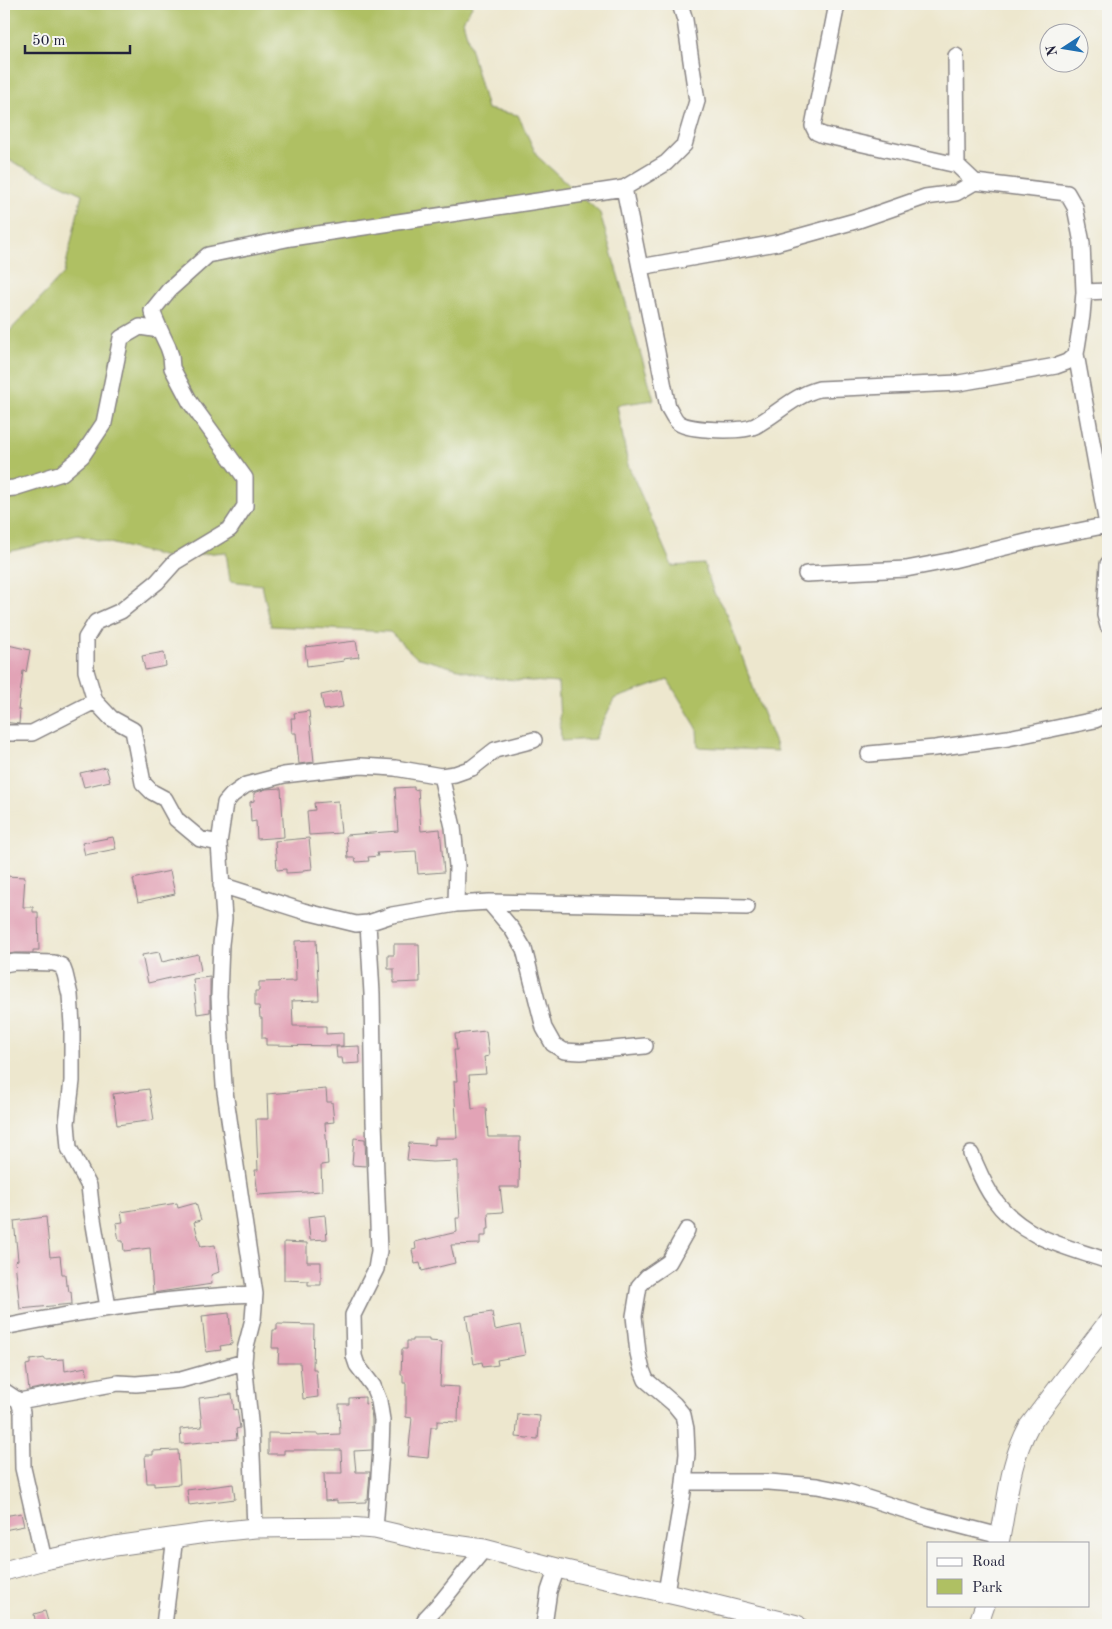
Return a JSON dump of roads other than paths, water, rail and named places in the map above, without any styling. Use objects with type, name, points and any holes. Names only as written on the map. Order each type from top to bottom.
[{"type":"street","points":[[218,842],[200,839],[176,819],[165,798],[152,792],[143,783],[134,730],[111,718],[95,701],[86,671],[86,638],[96,622],[121,610],[157,582],[175,562],[230,529],[245,506],[245,478],[190,402],[172,368],[171,356],[152,311],[169,290],[208,255],[292,238],[624,188],[666,163],[684,145],[697,101],[685,20],[680,4]]},
{"type":"street","points":[[837,4],[813,126],[816,132],[957,165],[975,182],[1067,193],[1075,206],[1082,243],[1084,292],[1076,354],[1108,530]]},
{"type":"street","points":[[956,56],[957,165]]},
{"type":"street","points":[[640,267],[776,243],[859,220],[925,197],[956,193],[975,182]]},
{"type":"street","points":[[624,188],[668,407],[678,422],[698,429],[753,427],[806,392],[819,389],[959,383],[1056,366],[1067,362],[1076,354]]},
{"type":"street","points":[[1084,292],[1108,291]]},
{"type":"street","points":[[4,489],[14,488],[62,473],[82,456],[104,423],[121,338],[140,327],[160,330]]},
{"type":"street","points":[[806,574],[906,569],[1108,525]]},
{"type":"street","points":[[1108,564],[1105,615],[1108,626]]},
{"type":"street","points":[[4,733],[32,732],[95,701]]},
{"type":"street","points":[[869,754],[935,748],[1008,738],[1095,720],[1108,714]]},
{"type":"street","points":[[254,1528],[251,1431],[244,1362],[253,1319],[255,1294],[224,1076],[219,996],[224,919],[218,842],[225,804],[232,795],[246,786],[284,775],[362,766],[395,768],[441,776],[455,774],[472,768],[495,750],[534,740]]},
{"type":"street","points":[[441,776],[453,827],[457,866],[456,904]]},
{"type":"street","points":[[221,885],[303,911],[356,924],[368,924],[392,915],[456,904],[489,902],[746,907]]},
{"type":"street","points":[[489,902],[512,928],[524,949],[544,1028],[553,1044],[564,1051],[581,1052],[645,1046]]},
{"type":"street","points":[[368,924],[372,994],[379,1251],[376,1269],[353,1315],[353,1344],[357,1365],[373,1386],[379,1401],[382,1420],[375,1528]]},
{"type":"street","points":[[4,964],[15,962],[54,962],[62,966],[65,974],[70,995],[72,1024],[72,1081],[67,1123],[69,1148],[89,1186],[108,1307]]},
{"type":"street","points":[[971,1154],[993,1198],[1005,1213],[1020,1226],[1039,1237],[1108,1261]]},
{"type":"street","points":[[666,1592],[684,1482],[687,1454],[686,1429],[683,1415],[674,1404],[646,1380],[638,1353],[634,1316],[639,1286],[647,1277],[669,1262],[687,1230]]},
{"type":"street","points":[[4,1326],[108,1307],[196,1297],[255,1294]]},
{"type":"street","points":[[684,1482],[769,1482],[817,1486],[848,1492],[999,1540],[1010,1479],[1019,1444],[1029,1426],[1108,1322]]},
{"type":"street","points":[[19,1401],[118,1383],[136,1384],[181,1380],[244,1362]]},
{"type":"street","points":[[4,1391],[19,1401],[22,1412],[23,1468],[44,1560]]},
{"type":"street","points":[[4,1571],[44,1560],[115,1546],[175,1537],[254,1528],[348,1526],[375,1528],[427,1541],[484,1549],[797,1625]]},
{"type":"street","points":[[164,1625],[175,1537]]},
{"type":"street","points":[[423,1625],[426,1618],[442,1602],[484,1549]]},
{"type":"street","points":[[544,1625],[549,1591],[557,1568]]},
{"type":"street","points":[[978,1625],[985,1606]]}]
